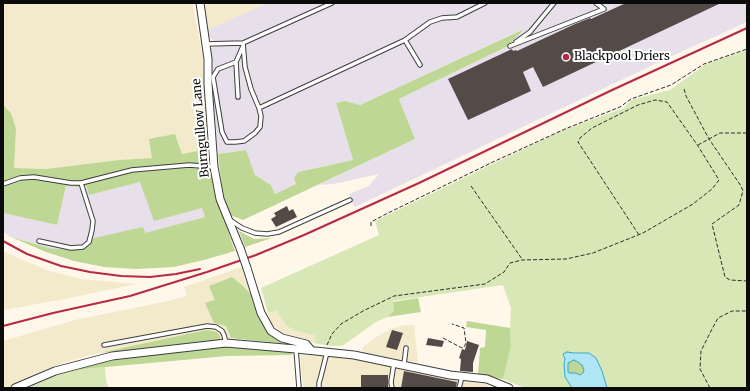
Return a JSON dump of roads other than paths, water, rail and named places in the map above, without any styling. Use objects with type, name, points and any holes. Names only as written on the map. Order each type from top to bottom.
[{"type":"street","name":"Burngullow Lane","points":[[200,3],[208,59],[208,84],[214,167],[220,199],[240,248],[261,313],[271,331],[282,338],[306,344],[311,350]]},
{"type":"street","points":[[15,388],[55,371],[112,356],[226,343],[354,355],[462,377],[487,380],[509,388]]},
{"type":"lane","points":[[205,44],[243,43],[332,3]]},
{"type":"lane","points":[[259,108],[406,40],[430,22],[442,18],[457,17],[485,3]]},
{"type":"lane","points":[[554,3],[530,32],[510,46],[604,9],[596,3]]},
{"type":"lane","points":[[406,40],[420,65]]},
{"type":"lane","points":[[238,97],[236,62],[243,43]]},
{"type":"lane","points":[[236,62],[218,69],[213,77],[222,132],[227,142],[244,141],[255,133],[260,127],[261,116],[250,89],[245,67],[243,43]]},
{"type":"lane","points":[[3,184],[20,178],[34,177],[71,183],[81,183],[132,170],[189,164],[214,167]]},
{"type":"lane","points":[[40,241],[71,248],[83,247],[89,242],[92,221],[81,183]]},
{"type":"lane","points":[[228,219],[242,228],[255,233],[267,234],[279,232],[350,200]]},
{"type":"lane","points":[[104,345],[208,326],[216,327],[222,330],[226,343]]},
{"type":"lane","points":[[404,365],[406,348]]},
{"type":"lane","points":[[296,349],[299,388]]},
{"type":"lane","points":[[319,388],[326,356],[325,352]]},
{"type":"lane","points":[[392,388],[394,363]]},
{"type":"lane","points":[[459,388],[462,377]]},
{"type":"water","points":[[567,352],[589,353],[596,358],[607,388],[572,388],[565,377],[565,359],[563,354]],"holes":[[[574,360],[582,365],[584,370],[583,373],[580,375],[568,372],[568,363]]]},
{"type":"railway","points":[[3,326],[130,296],[256,255],[419,183],[610,91],[747,28]]},
{"type":"railway","points":[[3,241],[27,254],[61,266],[90,272],[121,276],[150,277],[200,269]]},
{"type":"place","name":"Blackpool Driers","points":[[566,57]]}]
